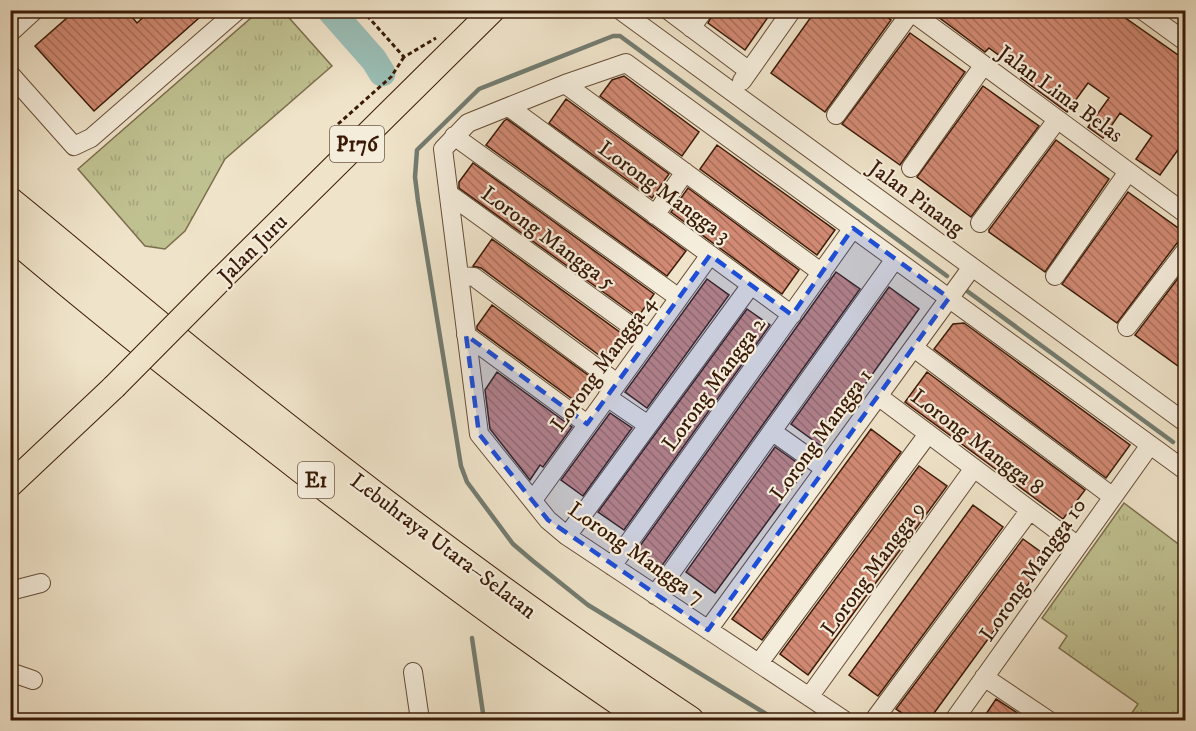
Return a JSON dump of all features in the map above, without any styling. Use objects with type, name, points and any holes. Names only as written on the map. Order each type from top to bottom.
[{"type":"highway","name":"Lebuhraya Utara–Selatan","points":[[10,201],[196,355],[397,512],[566,636],[690,720]]},
{"type":"highway","name":"Lebuhraya Utara–Selatan","points":[[10,235],[175,371],[377,527],[493,613],[646,720]]},
{"type":"main road","name":"Jalan Juru","points":[[10,485],[114,387],[493,10]]},
{"type":"street","points":[[10,33],[35,10]]},
{"type":"street","points":[[10,74],[75,146],[91,138],[238,10]]},
{"type":"street","name":"Jalan Pinang","points":[[620,10],[1185,423]]},
{"type":"street","points":[[668,10],[749,71]]},
{"type":"street","points":[[692,28],[704,10]]},
{"type":"street","points":[[734,92],[792,10]]},
{"type":"street","points":[[1142,10],[1185,42]]},
{"type":"street","points":[[836,115],[910,11]]},
{"type":"street","name":"Jalan Lima Belas","points":[[910,11],[1185,214]]},
{"type":"street","points":[[679,298],[454,136],[468,123],[565,84],[626,63],[1185,471]]},
{"type":"street","points":[[911,168],[983,66]]},
{"type":"street","points":[[565,84],[822,273]]},
{"type":"street","name":"Lorong Mangga 3","points":[[509,107],[792,315]]},
{"type":"street","points":[[980,223],[1057,120]]},
{"type":"street","name":"Lorong Mangga 7","points":[[454,136],[443,149],[479,434],[548,520],[567,536],[844,720]]},
{"type":"street","points":[[656,214],[685,172]]},
{"type":"street","points":[[1055,276],[1128,172]]},
{"type":"street","name":"Lorong Mangga 5","points":[[449,194],[649,339]]},
{"type":"street","name":"Lorong Mangga 2","points":[[612,566],[853,228]]},
{"type":"street","points":[[1127,327],[1185,250]]},
{"type":"street","name":"Lorong Mangga 4","points":[[533,500],[710,255]]},
{"type":"street","points":[[655,595],[895,259]]},
{"type":"street","name":"Lorong Mangga 1","points":[[708,630],[972,267]]},
{"type":"street","points":[[460,276],[474,277],[612,390],[648,426]]},
{"type":"street","points":[[567,536],[750,285]]},
{"type":"street","points":[[466,335],[587,424]]},
{"type":"street","points":[[914,348],[1113,496]]},
{"type":"street","name":"Lorong Mangga 8","points":[[878,396],[1078,546]]},
{"type":"street","points":[[773,432],[825,469]]},
{"type":"street","points":[[759,663],[928,434]]},
{"type":"street","name":"Lorong Mangga 10","points":[[954,720],[1150,445]]},
{"type":"street","name":"Lorong Mangga 9","points":[[809,697],[974,468]]},
{"type":"street","points":[[874,720],[1030,510]]},
{"type":"street","points":[[10,591],[41,583]]},
{"type":"street","points":[[10,672],[33,680]]},
{"type":"street","points":[[413,672],[420,720]]},
{"type":"street","points":[[984,677],[1048,720]]},
{"type":"path","points":[[362,10],[404,57]]},
{"type":"path","points":[[338,124],[391,77],[404,57],[442,34]]},
{"type":"highlighted area","points":[[853,228],[949,298],[708,630],[548,520],[479,434],[466,335],[587,424],[710,255],[792,315]]},
{"type":"green space","points":[[259,11],[283,11],[332,66],[225,159],[185,231],[165,249],[145,246],[78,169]]},
{"type":"green space","points":[[1124,503],[1185,549],[1185,720],[1127,720],[1138,704],[1059,648],[1067,636],[1042,618]]},
{"type":"building","points":[[76,10],[126,10],[137,23],[151,10],[208,10],[94,111],[35,46]]},
{"type":"building","points":[[715,10],[773,10],[745,50],[708,23]]},
{"type":"building","points":[[816,10],[878,10],[891,20],[825,112],[771,73]]},
{"type":"building","points":[[929,10],[1114,10],[1185,60],[1185,140],[1160,175],[1136,159],[1152,136],[1120,113],[1103,138],[1088,127],[1109,98],[1088,83],[1067,112],[1021,78],[1024,74],[989,48],[985,52]]},
{"type":"building","points":[[910,33],[965,72],[900,165],[842,124]]},
{"type":"building","points":[[624,76],[699,132],[682,156],[600,96],[612,80]]},
{"type":"building","points":[[983,86],[1039,126],[971,217],[917,177]]},
{"type":"building","points":[[566,99],[669,174],[652,198],[549,123]]},
{"type":"building","points":[[507,119],[686,251],[667,276],[486,145]]},
{"type":"building","points":[[1056,140],[1109,179],[1045,272],[989,230]]},
{"type":"building","points":[[717,145],[835,230],[817,255],[700,169]]},
{"type":"building","points":[[473,163],[654,294],[638,317],[459,188],[459,182]]},
{"type":"building","points":[[688,188],[799,270],[782,294],[671,212]]},
{"type":"building","points":[[1128,192],[1185,233],[1185,239],[1177,243],[1117,323],[1062,284]]},
{"type":"building","points":[[492,239],[625,336],[607,361],[481,268],[473,266]]},
{"type":"building","points":[[1185,269],[1185,371],[1135,335]]},
{"type":"building","points":[[836,272],[860,289],[661,567],[637,550]]},
{"type":"building","points":[[707,279],[729,295],[647,408],[625,392]]},
{"type":"building","points":[[889,287],[919,309],[821,446],[791,424]]},
{"type":"building","points":[[492,305],[592,378],[575,401],[477,329]]},
{"type":"building","points":[[747,309],[770,325],[624,530],[598,512]]},
{"type":"building","points":[[964,323],[1130,445],[1106,478],[934,349],[953,324]]},
{"type":"building","points":[[497,372],[572,427],[543,467],[540,465],[530,480],[490,429],[485,390]]},
{"type":"building","points":[[927,372],[1085,490],[1063,519],[905,402]]},
{"type":"building","points":[[610,413],[632,428],[583,496],[561,480]]},
{"type":"building","points":[[871,429],[901,452],[762,640],[732,619]]},
{"type":"building","points":[[775,447],[806,469],[715,593],[686,572]]},
{"type":"building","points":[[919,466],[947,486],[808,675],[780,654]]},
{"type":"building","points":[[973,505],[1003,527],[878,696],[849,675]]},
{"type":"building","points":[[1023,539],[1048,557],[929,720],[912,720],[896,709]]},
{"type":"building","points":[[996,699],[1028,720],[982,720]]},
{"type":"waterway","points":[[330,10],[374,60],[382,73]]},
{"type":"waterway","points":[[776,720],[588,605],[513,544],[467,482],[461,466],[418,201],[415,177],[417,150],[479,89],[613,36],[620,36],[947,276]]},
{"type":"waterway","points":[[967,291],[1173,442]]},
{"type":"waterway","points":[[472,638],[484,720]]}]
